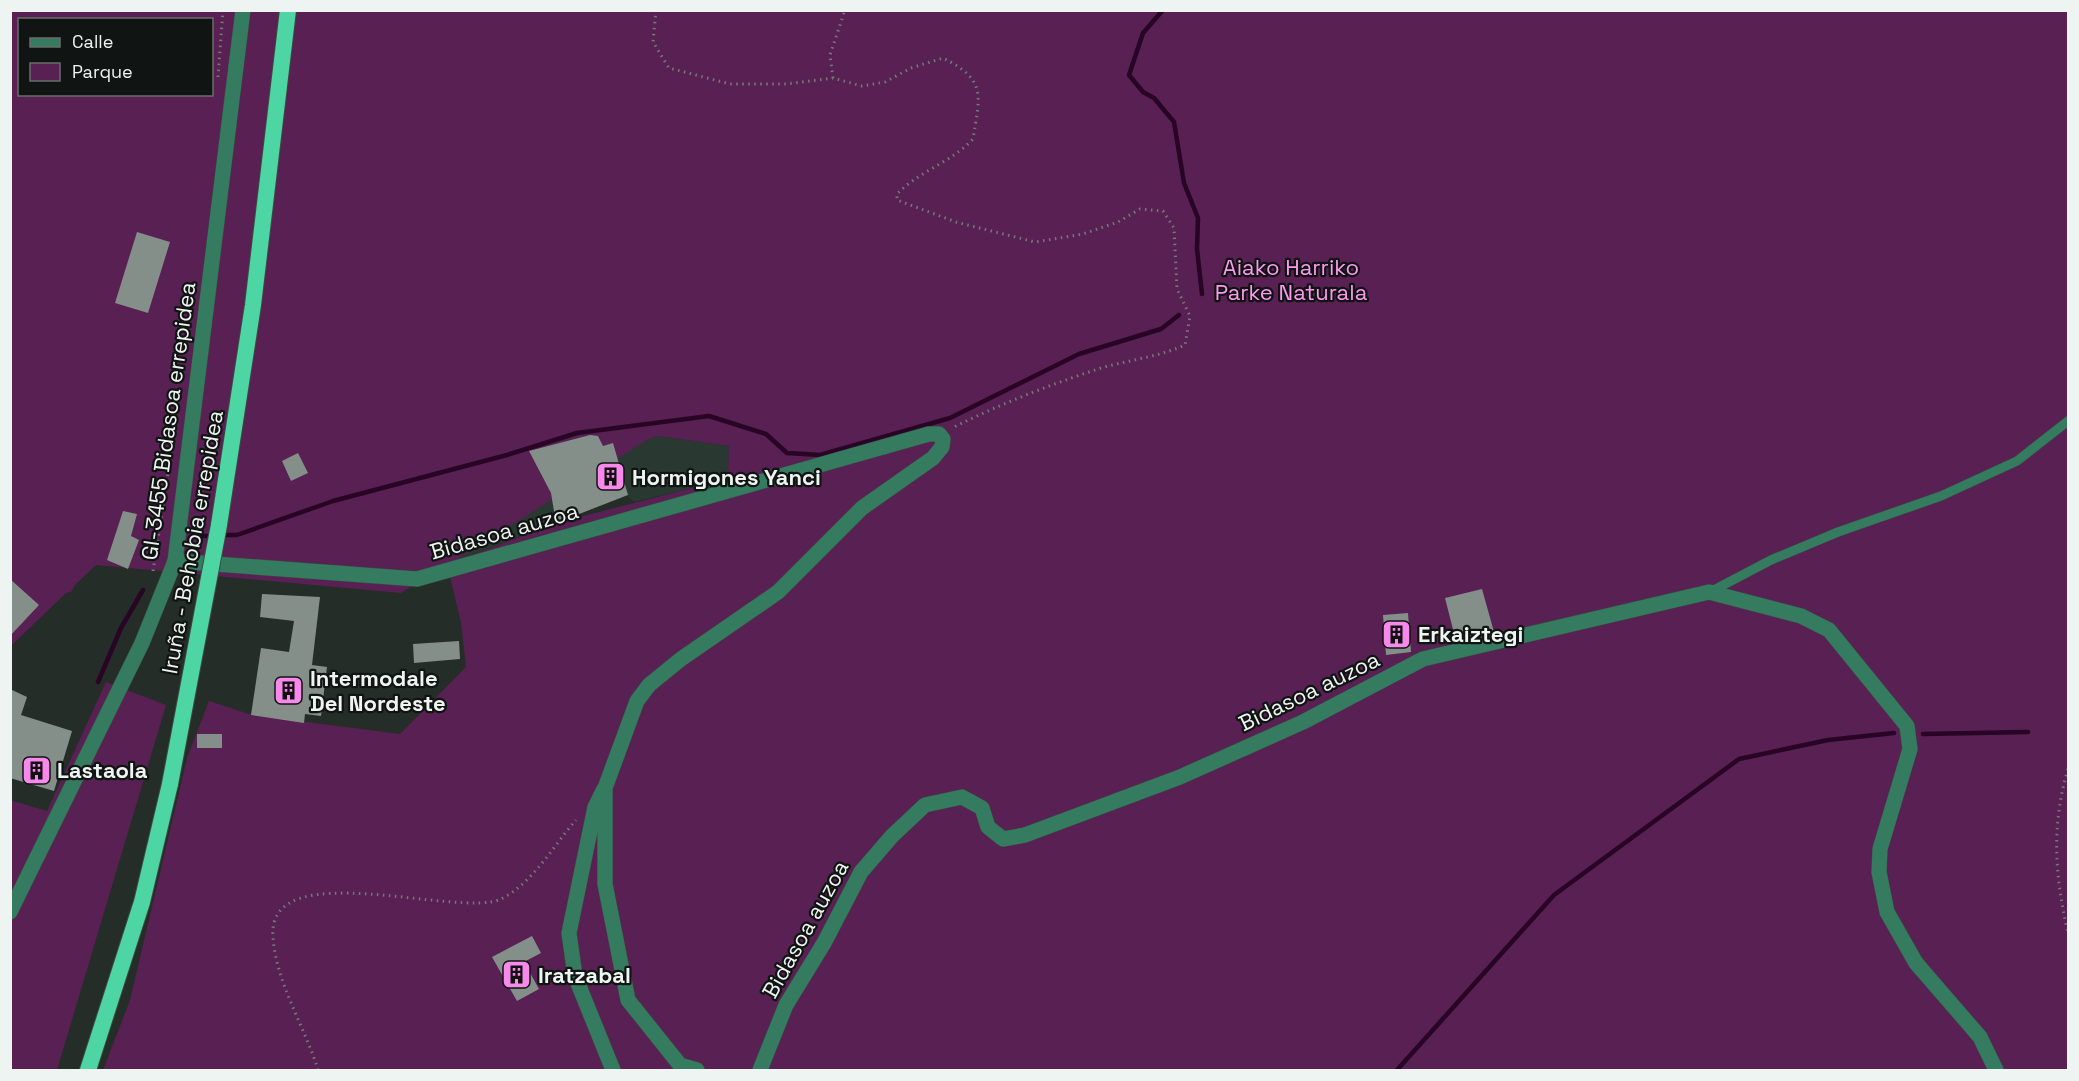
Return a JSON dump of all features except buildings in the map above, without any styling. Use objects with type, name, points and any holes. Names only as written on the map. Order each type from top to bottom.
[{"type":"highway","name":"Iruña - Behobia errepidea","points":[[88,1071],[142,902],[170,784],[219,525],[253,305],[288,10]]},
{"type":"street","name":"GI-3455 Bidasoa errepidea","points":[[10,912],[142,643],[175,561],[243,10]]},
{"type":"street","name":"Bidasoa auzoa","points":[[175,561],[417,579],[929,434],[939,434]]},
{"type":"street","points":[[613,1071],[575,976],[569,933],[595,807],[605,788],[637,701],[649,685],[778,592],[862,508],[933,458],[942,447],[943,439],[939,434]]},
{"type":"street","name":"Bidasoa auzoa","points":[[760,1071],[786,1005],[824,943],[861,872],[892,836],[925,805],[962,797],[982,808],[988,827],[1003,840],[1025,836],[1190,773],[1303,722],[1423,658],[1709,592],[1801,616],[1829,630],[1907,726],[1910,749],[1880,849],[1879,872],[1887,912],[1916,963],[1980,1037],[1995,1071]]},
{"type":"street","points":[[605,788],[605,884],[628,1000],[680,1065],[697,1071]]},
{"type":"lane","points":[[1709,592],[1771,560],[1839,532],[1941,496],[2017,461],[2068,421]]},
{"type":"path","points":[[218,78],[223,10]]},
{"type":"path","points":[[656,10],[653,42],[669,68],[730,84],[786,84],[833,78],[862,86],[885,82],[911,68],[943,58],[960,67],[977,84],[979,99],[973,139],[953,156],[907,183],[897,194],[897,200],[956,222],[1035,242],[1083,234],[1118,222],[1140,209],[1163,211],[1174,228],[1177,290],[1190,316],[1185,345],[1172,351],[1103,368],[1013,398],[939,434]]},
{"type":"path","points":[[833,78],[830,55],[845,10]]},
{"type":"path","points":[[152,575],[157,557],[171,453]]},
{"type":"path","points":[[2068,769],[2058,801],[2056,861],[2068,933]]},
{"type":"path","points":[[318,1071],[280,969],[273,937],[273,922],[279,910],[293,900],[314,895],[344,894],[393,895],[467,904],[489,903],[514,891],[529,877],[582,814]]},
{"type":"shaded area","points":[[658,436],[729,446],[728,473],[733,481],[703,491],[696,487],[634,502],[627,495],[448,564],[615,452]]},
{"type":"green space","name":"Aiako Harriko Parke Naturala","points":[[11,11],[2068,11],[2068,1070],[103,1070],[130,1000],[187,758],[209,701],[252,715],[400,734],[466,667],[461,623],[447,564],[401,593],[96,565],[74,586],[71,592],[66,593],[11,646]],"holes":[[[658,436],[729,446],[728,473],[732,480],[703,491],[696,487],[556,523],[451,563],[647,440]]]},
{"type":"green space","points":[[106,682],[166,705],[57,1070],[11,1070],[10,800],[47,811]]},
{"type":"waterway","points":[[1163,10],[1143,33],[1129,75],[1143,92],[1154,98],[1174,122],[1184,183],[1198,218],[1197,249],[1202,294]]},
{"type":"waterway","points":[[220,535],[237,535],[333,501],[507,455],[577,433],[709,416],[766,434],[787,453],[820,455],[950,418],[1079,354],[1161,329],[1179,315]]},
{"type":"waterway","points":[[194,536],[212,536]]},
{"type":"waterway","points":[[98,682],[121,628],[143,590]]},
{"type":"waterway","points":[[1923,734],[2028,732]]},
{"type":"waterway","points":[[1397,1070],[1554,895],[1739,759],[1828,740],[1894,733]]},
{"type":"place","name":"Hormigones Yanci","points":[[611,477]]},
{"type":"place","name":"Erkaiztegi","points":[[1397,634]]},
{"type":"place","name":"Intermodale Del Nordeste","points":[[289,691]]},
{"type":"place","name":"Lastaola","points":[[36,770]]},
{"type":"place","name":"Iratzabal","points":[[517,975]]}]
